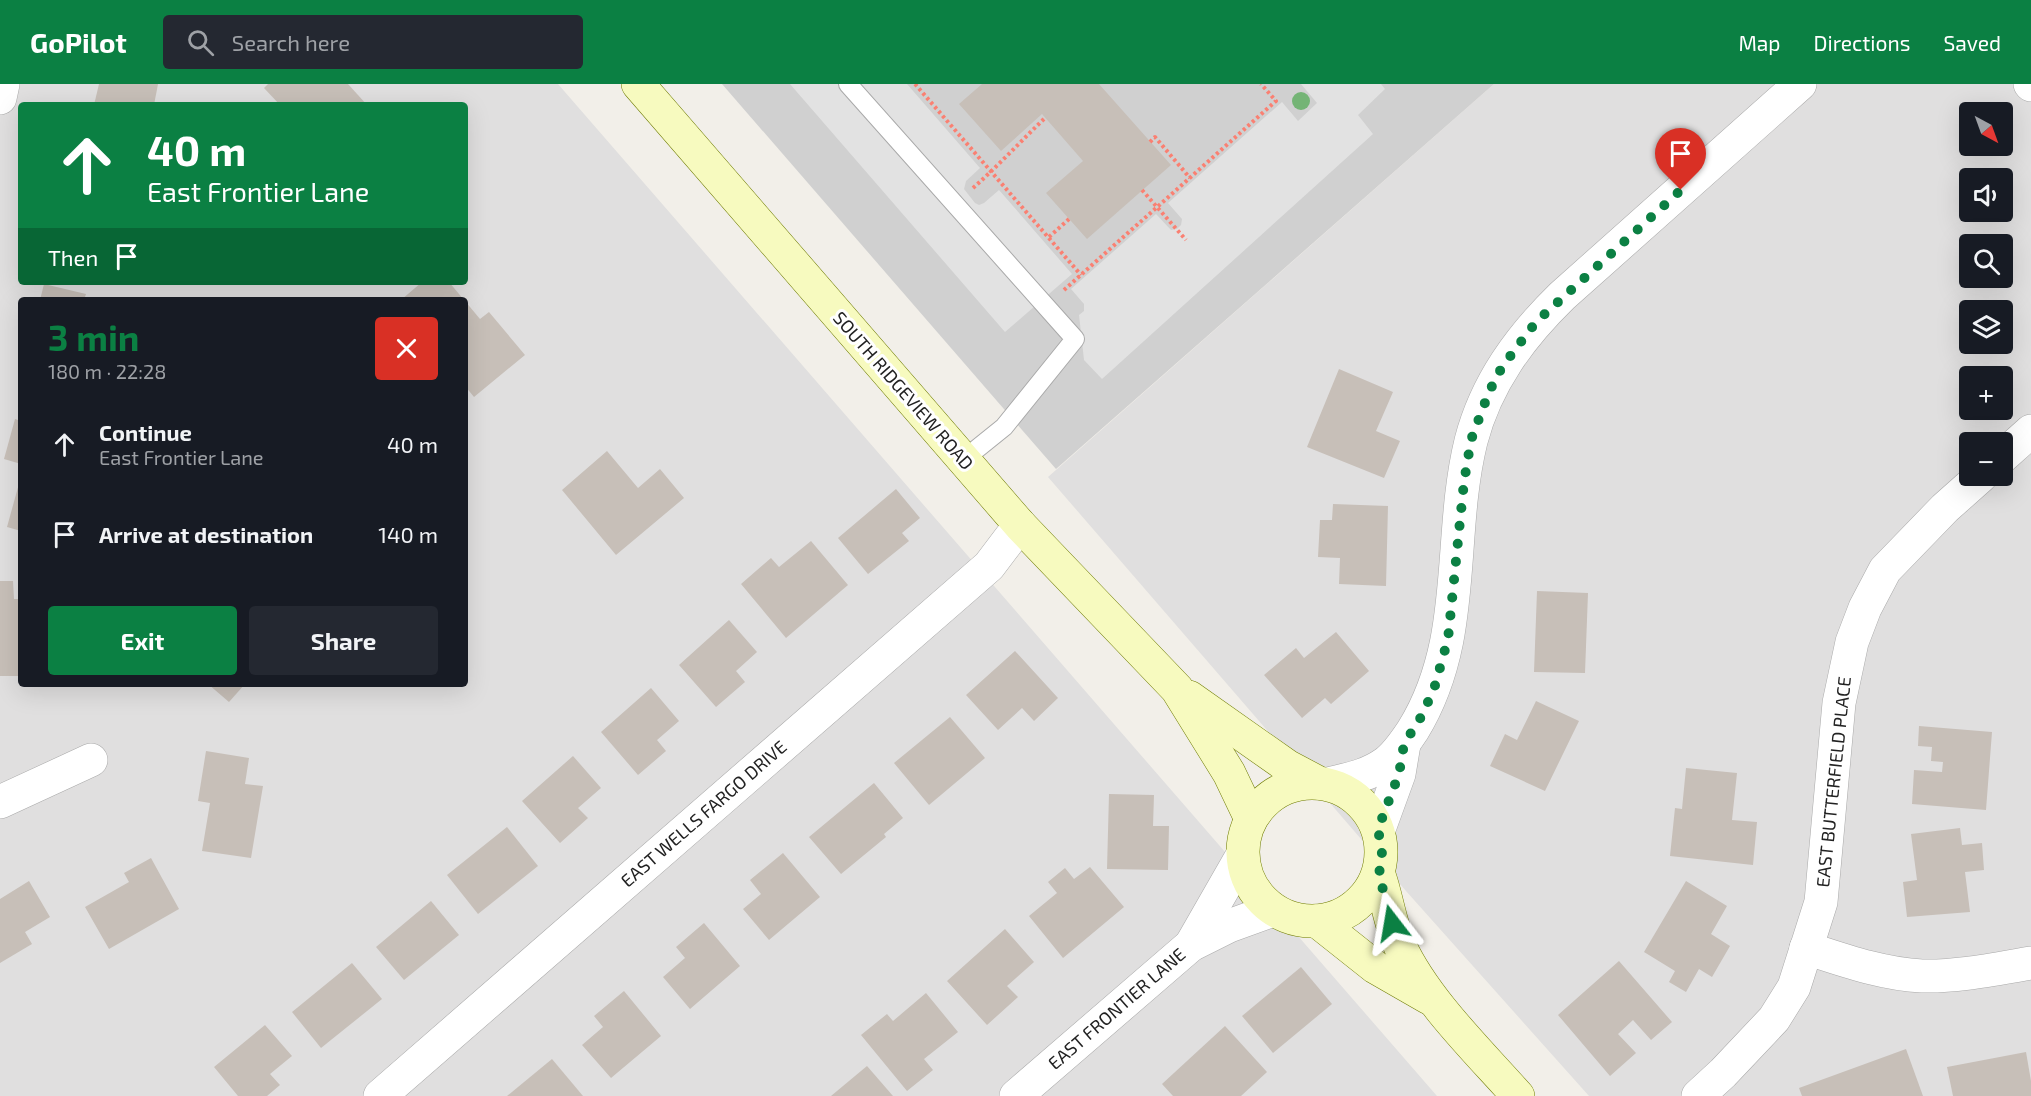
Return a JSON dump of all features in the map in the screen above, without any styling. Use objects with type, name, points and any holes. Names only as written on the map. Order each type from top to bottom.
[{"type":"main road","name":"SOUTH RIDGEVIEW ROAD","points":[[643,86],[1020,525],[1177,689]]},
{"type":"main road","points":[[1177,689],[1287,766],[1324,784],[1350,793],[1367,808],[1378,829],[1382,852],[1379,875],[1367,895],[1350,911],[1328,920],[1305,922],[1283,916],[1264,903],[1251,885],[1242,856],[1243,841],[1251,819],[1264,801],[1284,789],[1305,783],[1324,784]]},
{"type":"main road","points":[[1177,689],[1229,773],[1251,819]]},
{"type":"main road","points":[[1379,875],[1401,947],[1436,1002],[1518,1096]]},
{"type":"main road","points":[[1317,921],[1375,967],[1436,1002]]},
{"type":"street","points":[[0,98],[3,84]]},
{"type":"street","points":[[1324,784],[1363,776],[1386,763],[1404,744],[1421,717],[1434,689],[1448,639],[1464,482],[1471,440],[1489,392],[1502,367],[1536,322],[1562,296],[1800,84]]},
{"type":"street","points":[[2013,447],[2031,431]]},
{"type":"street","name":"EAST BUTTERFIELD PLACE","points":[[1698,1096],[1774,1019],[1794,987],[1821,902],[1839,703],[1852,642],[1865,608],[1885,570],[1970,486]]},
{"type":"street","name":"EAST WELLS FARGO DRIVE","points":[[380,1096],[989,566],[1020,525]]},
{"type":"street","points":[[1378,829],[1399,774],[1404,744]]},
{"type":"street","points":[[0,802],[91,760]]},
{"type":"street","points":[[1191,945],[1242,856]]},
{"type":"street","points":[[1191,945],[1229,926],[1273,910]]},
{"type":"street","name":"EAST FRONTIER LANE","points":[[1016,1096],[1191,945]]},
{"type":"street","points":[[1806,948],[1867,967],[1920,976],[1951,975],[2031,963]]},
{"type":"lane","points":[[848,84],[1075,339],[1004,427],[963,460]]},
{"type":"path","points":[[915,84],[1082,275]]},
{"type":"path","points":[[1042,301],[1061,293],[1082,275],[1276,100],[1261,84]]},
{"type":"path","points":[[954,204],[991,172],[1045,118]]},
{"type":"path","points":[[1150,142],[1155,137],[1190,178]]},
{"type":"path","points":[[1142,190],[1186,240]]},
{"type":"path","points":[[1049,237],[1069,219]]},
{"type":"shaded area","points":[[0,84],[558,84],[1437,1096],[0,1096]]},
{"type":"shaded area","points":[[722,84],[1494,84],[1056,469]]},
{"type":"shaded area","points":[[790,84],[907,84],[980,168],[966,181],[964,189],[975,203],[979,205],[984,203],[999,190],[1072,274],[1005,332]]},
{"type":"shaded area","points":[[1301,84],[1381,84],[1385,89],[1358,115],[1373,134],[1102,379],[1084,360],[1079,315],[1084,311],[1084,304],[1071,289],[1156,214],[1171,230],[1177,229],[1182,219],[1168,203],[1282,102],[1298,121],[1317,103]]},
{"type":"shaded area","points":[[1494,84],[2031,84],[2031,1096],[1589,1096],[1406,891],[1048,477]]},
{"type":"building","points":[[99,84],[158,84],[155,102],[95,102]]},
{"type":"building","points":[[268,84],[348,84],[364,102],[277,102],[264,88]]},
{"type":"building","points":[[982,84],[1099,84],[1171,165],[1087,239],[1046,193],[1083,161],[1042,114],[1001,151],[959,104]]},
{"type":"building","points":[[44,285],[86,294],[85,297],[41,297]]},
{"type":"building","points":[[418,285],[452,285],[462,297],[404,297]]},
{"type":"building","points":[[468,305],[480,319],[489,312],[525,355],[474,397],[468,390]]},
{"type":"building","points":[[1339,369],[1393,392],[1376,431],[1400,441],[1384,478],[1307,447]]},
{"type":"building","points":[[15,419],[18,420],[18,463],[4,459]]},
{"type":"building","points":[[607,451],[638,488],[660,469],[684,498],[616,555],[562,490]]},
{"type":"building","points":[[18,487],[18,530],[7,527]]},
{"type":"building","points":[[896,489],[920,518],[902,533],[909,541],[868,574],[838,538]]},
{"type":"building","points":[[1333,504],[1388,506],[1386,586],[1339,584],[1340,558],[1318,557],[1320,520],[1332,520]]},
{"type":"building","points":[[811,541],[848,585],[786,638],[741,584],[771,558],[779,567]]},
{"type":"building","points":[[0,581],[13,581],[14,599],[18,599],[18,676],[0,676]]},
{"type":"building","points":[[1537,591],[1588,593],[1585,673],[1534,672]]},
{"type":"building","points":[[729,620],[757,652],[736,671],[745,682],[716,707],[679,665]]},
{"type":"building","points":[[1336,632],[1369,671],[1331,704],[1325,698],[1302,718],[1264,675],[1296,648],[1304,658]]},
{"type":"building","points":[[1015,651],[1058,698],[1034,721],[1022,708],[998,730],[966,695]]},
{"type":"building","points":[[212,687],[242,687],[229,702]]},
{"type":"building","points":[[651,688],[679,721],[657,740],[666,751],[638,775],[601,732]]},
{"type":"building","points":[[1536,701],[1579,721],[1545,791],[1490,766],[1505,734],[1517,740]]},
{"type":"building","points":[[950,717],[985,758],[929,805],[894,763]]},
{"type":"building","points":[[1919,726],[1992,732],[1986,810],[1912,804],[1914,770],[1942,772],[1943,762],[1931,761],[1932,747],[1918,746]]},
{"type":"building","points":[[206,751],[249,758],[245,784],[263,786],[251,858],[202,851],[210,803],[198,801]]},
{"type":"building","points":[[573,756],[601,788],[578,808],[588,818],[560,843],[522,801]]},
{"type":"building","points":[[1686,768],[1737,773],[1732,820],[1757,822],[1753,865],[1670,856],[1675,808],[1682,809]]},
{"type":"building","points":[[874,783],[903,818],[884,834],[886,837],[841,874],[809,837]]},
{"type":"building","points":[[1109,794],[1154,795],[1153,826],[1169,826],[1168,870],[1107,869]]},
{"type":"building","points":[[507,827],[538,866],[478,914],[447,875]]},
{"type":"building","points":[[1960,828],[1962,845],[1982,843],[1984,870],[1965,872],[1970,912],[1907,917],[1903,882],[1917,880],[1911,834]]},
{"type":"building","points":[[783,853],[820,897],[769,940],[743,909],[761,894],[750,880]]},
{"type":"building","points":[[151,858],[179,909],[109,949],[85,907],[129,882],[124,873]]},
{"type":"building","points":[[1090,867],[1124,907],[1063,958],[1029,916],[1057,893],[1048,882],[1065,868],[1074,879]]},
{"type":"building","points":[[29,881],[50,917],[25,932],[32,944],[0,963],[0,899]]},
{"type":"building","points":[[1686,881],[1727,906],[1711,934],[1730,946],[1712,977],[1699,969],[1686,992],[1669,982],[1675,971],[1644,952]]},
{"type":"building","points":[[431,901],[459,935],[404,980],[376,947]]},
{"type":"building","points":[[704,923],[740,966],[690,1009],[663,977],[685,958],[676,947]]},
{"type":"building","points":[[1005,929],[1034,962],[1007,986],[1018,997],[987,1025],[947,981]]},
{"type":"building","points":[[1619,961],[1672,1022],[1651,1040],[1633,1020],[1618,1034],[1636,1053],[1610,1076],[1558,1015]]},
{"type":"building","points":[[352,963],[382,999],[321,1048],[292,1012]]},
{"type":"building","points":[[1301,967],[1332,1004],[1273,1053],[1242,1016]]},
{"type":"building","points":[[624,991],[661,1036],[611,1078],[582,1045],[603,1027],[594,1016]]},
{"type":"building","points":[[926,993],[958,1032],[924,1059],[933,1070],[907,1091],[861,1035],[887,1014],[893,1021]]},
{"type":"building","points":[[265,1025],[292,1056],[270,1074],[280,1085],[267,1096],[238,1096],[214,1067]]},
{"type":"building","points":[[1225,1026],[1267,1072],[1241,1096],[1173,1096],[1162,1084]]},
{"type":"building","points":[[1906,1049],[1923,1096],[1802,1096],[1799,1088]]},
{"type":"building","points":[[2026,1052],[2031,1096],[1953,1096],[1947,1067]]},
{"type":"building","points":[[552,1059],[583,1096],[507,1096]]},
{"type":"building","points":[[867,1066],[893,1096],[831,1096]]},
{"type":"route","points":[[1392,923],[1379,875],[1382,852],[1378,829],[1399,774],[1404,744],[1421,717],[1434,689],[1448,639],[1464,482],[1471,440],[1489,392],[1502,367],[1536,322],[1681,190]]}]
